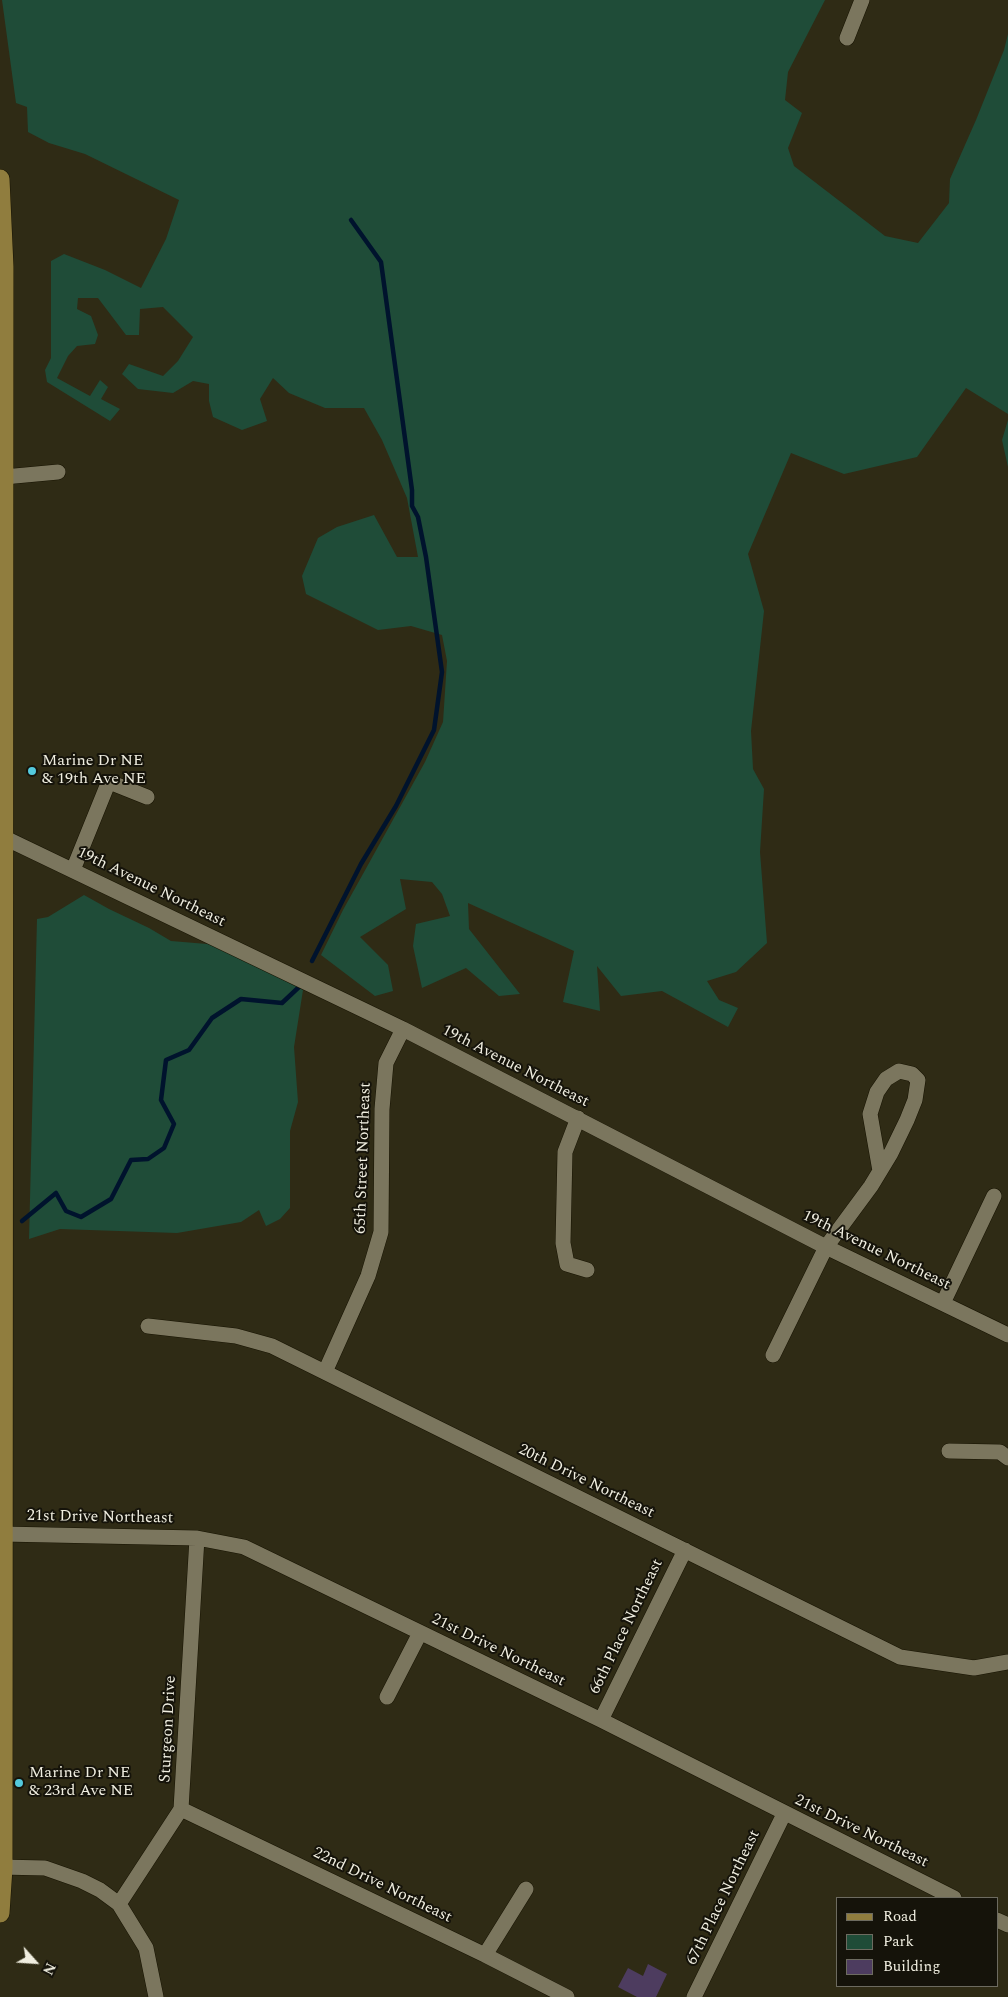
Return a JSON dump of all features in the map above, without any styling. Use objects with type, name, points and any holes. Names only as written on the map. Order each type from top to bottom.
[{"type":"main road","points":[[0,179],[4,268],[0,1913]]},
{"type":"street","points":[[846,38],[862,0]]},
{"type":"street","points":[[4,477],[58,472]]},
{"type":"street","points":[[73,870],[106,786],[112,783],[147,797]]},
{"type":"street","name":"19th Avenue Northeast","points":[[3,837],[403,1029],[826,1247],[1008,1335]]},
{"type":"street","name":"65th Street Northeast","points":[[324,1372],[368,1276],[382,1232],[382,1109],[386,1063],[403,1029]]},
{"type":"street","points":[[773,1355],[826,1247],[854,1210],[880,1171],[891,1154],[915,1100],[918,1080],[912,1074],[899,1071],[886,1079],[877,1092],[870,1114],[880,1171]]},
{"type":"street","points":[[578,1118],[565,1152],[563,1243],[567,1264],[586,1270]]},
{"type":"street","points":[[943,1304],[994,1196]]},
{"type":"street","name":"20th Drive Northeast","points":[[148,1326],[236,1336],[272,1346],[900,1657],[974,1668],[1008,1662]]},
{"type":"street","points":[[949,1451],[1000,1452],[1008,1458]]},
{"type":"street","name":"21st Drive Northeast","points":[[2,1534],[197,1538],[244,1547],[601,1720],[784,1814],[952,1897]]},
{"type":"street","name":"Sturgeon Drive","points":[[119,1904],[181,1809],[197,1538]]},
{"type":"street","name":"66th Place Northeast","points":[[601,1720],[684,1550]]},
{"type":"street","points":[[387,1697],[420,1632]]},
{"type":"street","name":"22nd Drive Northeast","points":[[181,1809],[485,1955],[567,1997]]},
{"type":"street","name":"67th Place Northeast","points":[[694,1997],[784,1814]]},
{"type":"street","points":[[1,1867],[45,1868],[82,1881],[100,1890],[119,1904],[146,1948],[156,1997]]},
{"type":"street","points":[[485,1955],[526,1889]]},
{"type":"green space","points":[[2,0],[825,0],[788,72],[785,100],[802,113],[788,148],[794,166],[885,236],[918,243],[949,203],[950,179],[1004,50],[1008,34],[1008,414],[966,388],[917,457],[844,474],[791,453],[748,554],[764,611],[751,731],[753,769],[764,789],[760,852],[767,943],[736,972],[707,981],[719,1000],[738,1008],[728,1027],[662,991],[621,996],[597,966],[600,1011],[563,1002],[574,951],[468,903],[469,929],[520,994],[499,996],[466,968],[422,988],[413,946],[416,924],[450,916],[442,894],[432,882],[400,879],[406,909],[360,937],[388,965],[393,991],[375,996],[321,955],[343,910],[425,762],[443,722],[447,661],[442,635],[411,626],[378,630],[306,594],[302,576],[318,538],[337,527],[374,515],[397,557],[418,557],[407,498],[382,440],[364,408],[325,408],[289,393],[273,378],[260,399],[267,421],[242,430],[213,417],[209,401],[209,384],[193,381],[173,393],[138,389],[122,374],[129,364],[163,376],[178,361],[193,337],[163,307],[140,309],[139,335],[126,335],[98,298],[78,298],[77,309],[91,316],[98,335],[95,344],[77,346],[68,356],[57,378],[90,396],[100,380],[108,387],[101,399],[120,409],[110,421],[47,382],[45,370],[51,358],[51,261],[64,254],[105,270],[141,288],[166,239],[179,200],[85,154],[49,143],[28,132],[27,107],[16,103]]},
{"type":"green space","points":[[1008,420],[1008,467],[1002,440]]},
{"type":"green space","points":[[84,895],[171,941],[219,945],[303,990],[294,1047],[298,1102],[290,1131],[290,1208],[280,1219],[266,1226],[259,1210],[241,1222],[177,1233],[60,1229],[29,1239],[37,919],[48,917]]},
{"type":"building","points":[[648,1964],[667,1974],[656,1997],[637,1997],[618,1987],[628,1968],[643,1976]]},
{"type":"waterway","points":[[312,961],[361,864],[396,806],[434,730],[442,672],[426,557],[418,517],[412,506],[412,490],[381,262],[351,220]]},
{"type":"waterway","points":[[22,1221],[56,1193],[66,1211],[81,1217],[111,1199],[131,1160],[148,1159],[164,1148],[174,1124],[161,1100],[166,1060],[189,1050],[212,1018],[241,999],[282,1003],[299,987]]},
{"type":"place","name":"Marine Dr NE & 19th Ave NE","points":[[32,771]]},
{"type":"place","name":"Marine Dr NE & 23rd Ave NE","points":[[19,1783]]}]
